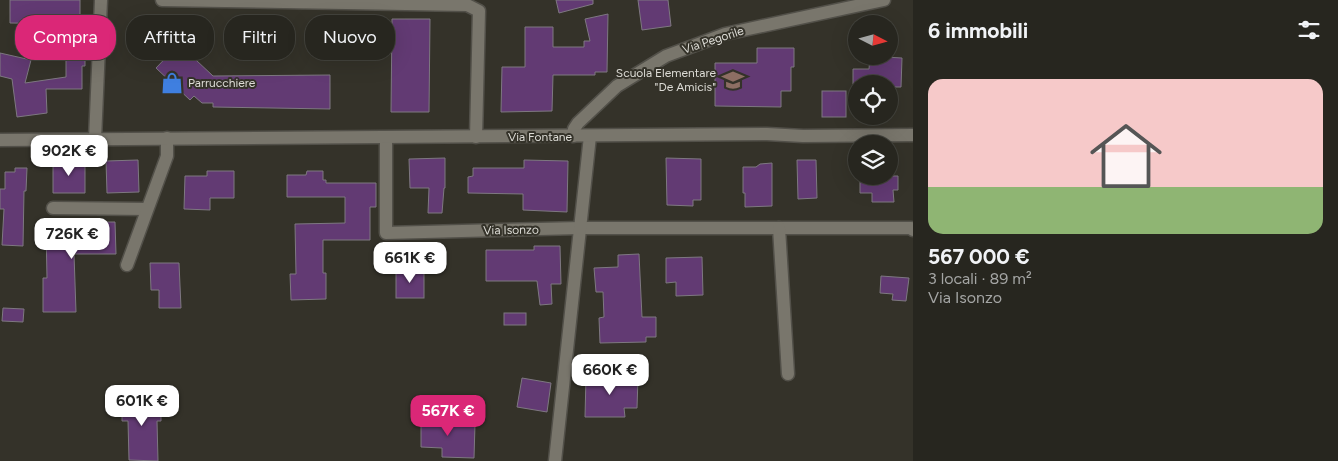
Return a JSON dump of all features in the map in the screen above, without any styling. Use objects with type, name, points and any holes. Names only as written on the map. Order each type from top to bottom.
[{"type":"street","points":[[95,139],[102,0]]},
{"type":"street","points":[[162,0],[467,5],[478,11],[476,137]]},
{"type":"street","name":"Via Pegorile","points":[[573,136],[574,129],[578,123],[617,86],[666,56],[725,34],[884,0]]},
{"type":"street","name":"Via Fontane","points":[[0,140],[767,134],[803,136],[913,135]]},
{"type":"street","points":[[554,461],[590,136]]},
{"type":"street","points":[[127,265],[167,156],[167,138]]},
{"type":"street","name":"Via Isonzo","points":[[386,138],[386,232],[580,228],[912,227]]},
{"type":"street","points":[[53,208],[147,209]]},
{"type":"street","points":[[778,228],[788,374]]},
{"type":"building","points":[[10,0],[80,0],[80,15],[15,15],[15,23],[10,23]]},
{"type":"building","points":[[556,0],[593,0],[593,4],[559,13]]},
{"type":"building","points":[[638,0],[668,0],[671,26],[642,30]]},
{"type":"building","points":[[608,14],[607,72],[595,72],[595,75],[553,75],[552,111],[501,112],[502,67],[525,67],[525,27],[553,27],[553,47],[584,47],[584,41],[590,41],[585,19]]},
{"type":"building","points":[[395,19],[430,19],[429,112],[391,112],[392,60],[395,60]]},
{"type":"building","points":[[757,48],[794,48],[794,67],[791,67],[791,91],[781,91],[781,107],[715,106],[715,63],[757,63]]},
{"type":"building","points":[[0,53],[15,56],[15,60],[31,60],[25,83],[66,77],[66,60],[85,60],[85,66],[82,66],[82,89],[46,89],[47,113],[17,117],[12,79],[0,76]]},
{"type":"building","points":[[898,58],[902,58],[901,87],[898,87],[898,75],[853,75],[853,69],[869,69],[869,65],[898,65]]},
{"type":"building","points":[[164,60],[196,60],[213,76],[330,75],[330,109],[213,107],[213,103],[202,103],[194,96],[190,100],[156,68]]},
{"type":"building","points":[[822,91],[846,91],[846,117],[822,117]]},
{"type":"building","points":[[445,158],[445,188],[442,213],[428,213],[429,188],[410,188],[409,159]]},
{"type":"building","points":[[666,158],[701,159],[701,200],[693,200],[693,206],[667,205]]},
{"type":"building","points":[[53,160],[85,161],[85,193],[53,193]]},
{"type":"building","points":[[138,160],[139,192],[107,193],[106,161]]},
{"type":"building","points":[[524,160],[568,161],[567,212],[523,210],[523,194],[468,193],[468,177],[473,176],[473,168],[524,168]]},
{"type":"building","points":[[797,160],[816,160],[817,198],[798,199]]},
{"type":"building","points":[[772,163],[772,206],[745,207],[743,167],[756,167],[760,164]]},
{"type":"building","points":[[15,168],[27,168],[26,191],[24,191],[23,246],[2,245],[4,209],[0,209],[0,189],[5,189],[5,172],[15,172]]},
{"type":"building","points":[[207,171],[234,171],[234,198],[210,198],[210,210],[184,209],[185,176],[207,176]]},
{"type":"building","points":[[307,171],[323,171],[323,180],[326,180],[326,183],[376,183],[376,207],[370,207],[370,240],[323,240],[323,273],[326,273],[326,299],[291,300],[290,274],[296,274],[295,224],[345,223],[345,197],[287,197],[287,175],[306,175]]},
{"type":"building","points":[[860,185],[898,185],[898,190],[893,190],[894,202],[872,202],[872,193],[860,193]]},
{"type":"building","points":[[72,222],[115,222],[116,254],[74,254],[76,312],[43,312],[43,278],[47,278],[46,228],[72,227]]},
{"type":"building","points":[[534,246],[560,246],[561,284],[551,284],[552,304],[540,305],[537,281],[486,281],[486,250],[534,250]]},
{"type":"building","points":[[639,254],[642,317],[656,317],[656,337],[646,337],[646,342],[600,343],[599,318],[604,317],[603,292],[596,292],[594,268],[618,267],[618,255]]},
{"type":"building","points":[[702,257],[703,295],[676,296],[676,282],[666,283],[666,258]]},
{"type":"building","points":[[150,263],[179,263],[181,308],[159,308],[159,290],[151,290]]},
{"type":"building","points":[[396,269],[424,269],[424,298],[396,298]]},
{"type":"building","points":[[881,276],[909,278],[906,301],[892,300],[893,294],[880,293]]},
{"type":"building","points":[[3,308],[24,309],[23,322],[2,321]]},
{"type":"building","points":[[504,313],[526,313],[526,325],[504,325]]},
{"type":"building","points":[[586,377],[638,378],[637,408],[624,408],[625,417],[585,417]]},
{"type":"building","points":[[522,378],[551,383],[547,412],[517,407]]},
{"type":"building","points":[[126,394],[146,394],[146,404],[161,404],[161,421],[157,421],[158,461],[129,460],[128,421],[122,421],[122,407],[126,407]]},
{"type":"building","points":[[421,415],[442,415],[442,423],[475,424],[474,458],[442,457],[442,448],[421,447]]},
{"type":"place","name":"Scuola Elementare \"De Amicis\"","points":[[733,80]]},
{"type":"place","name":"Parrucchiere","points":[[172,83]]}]
